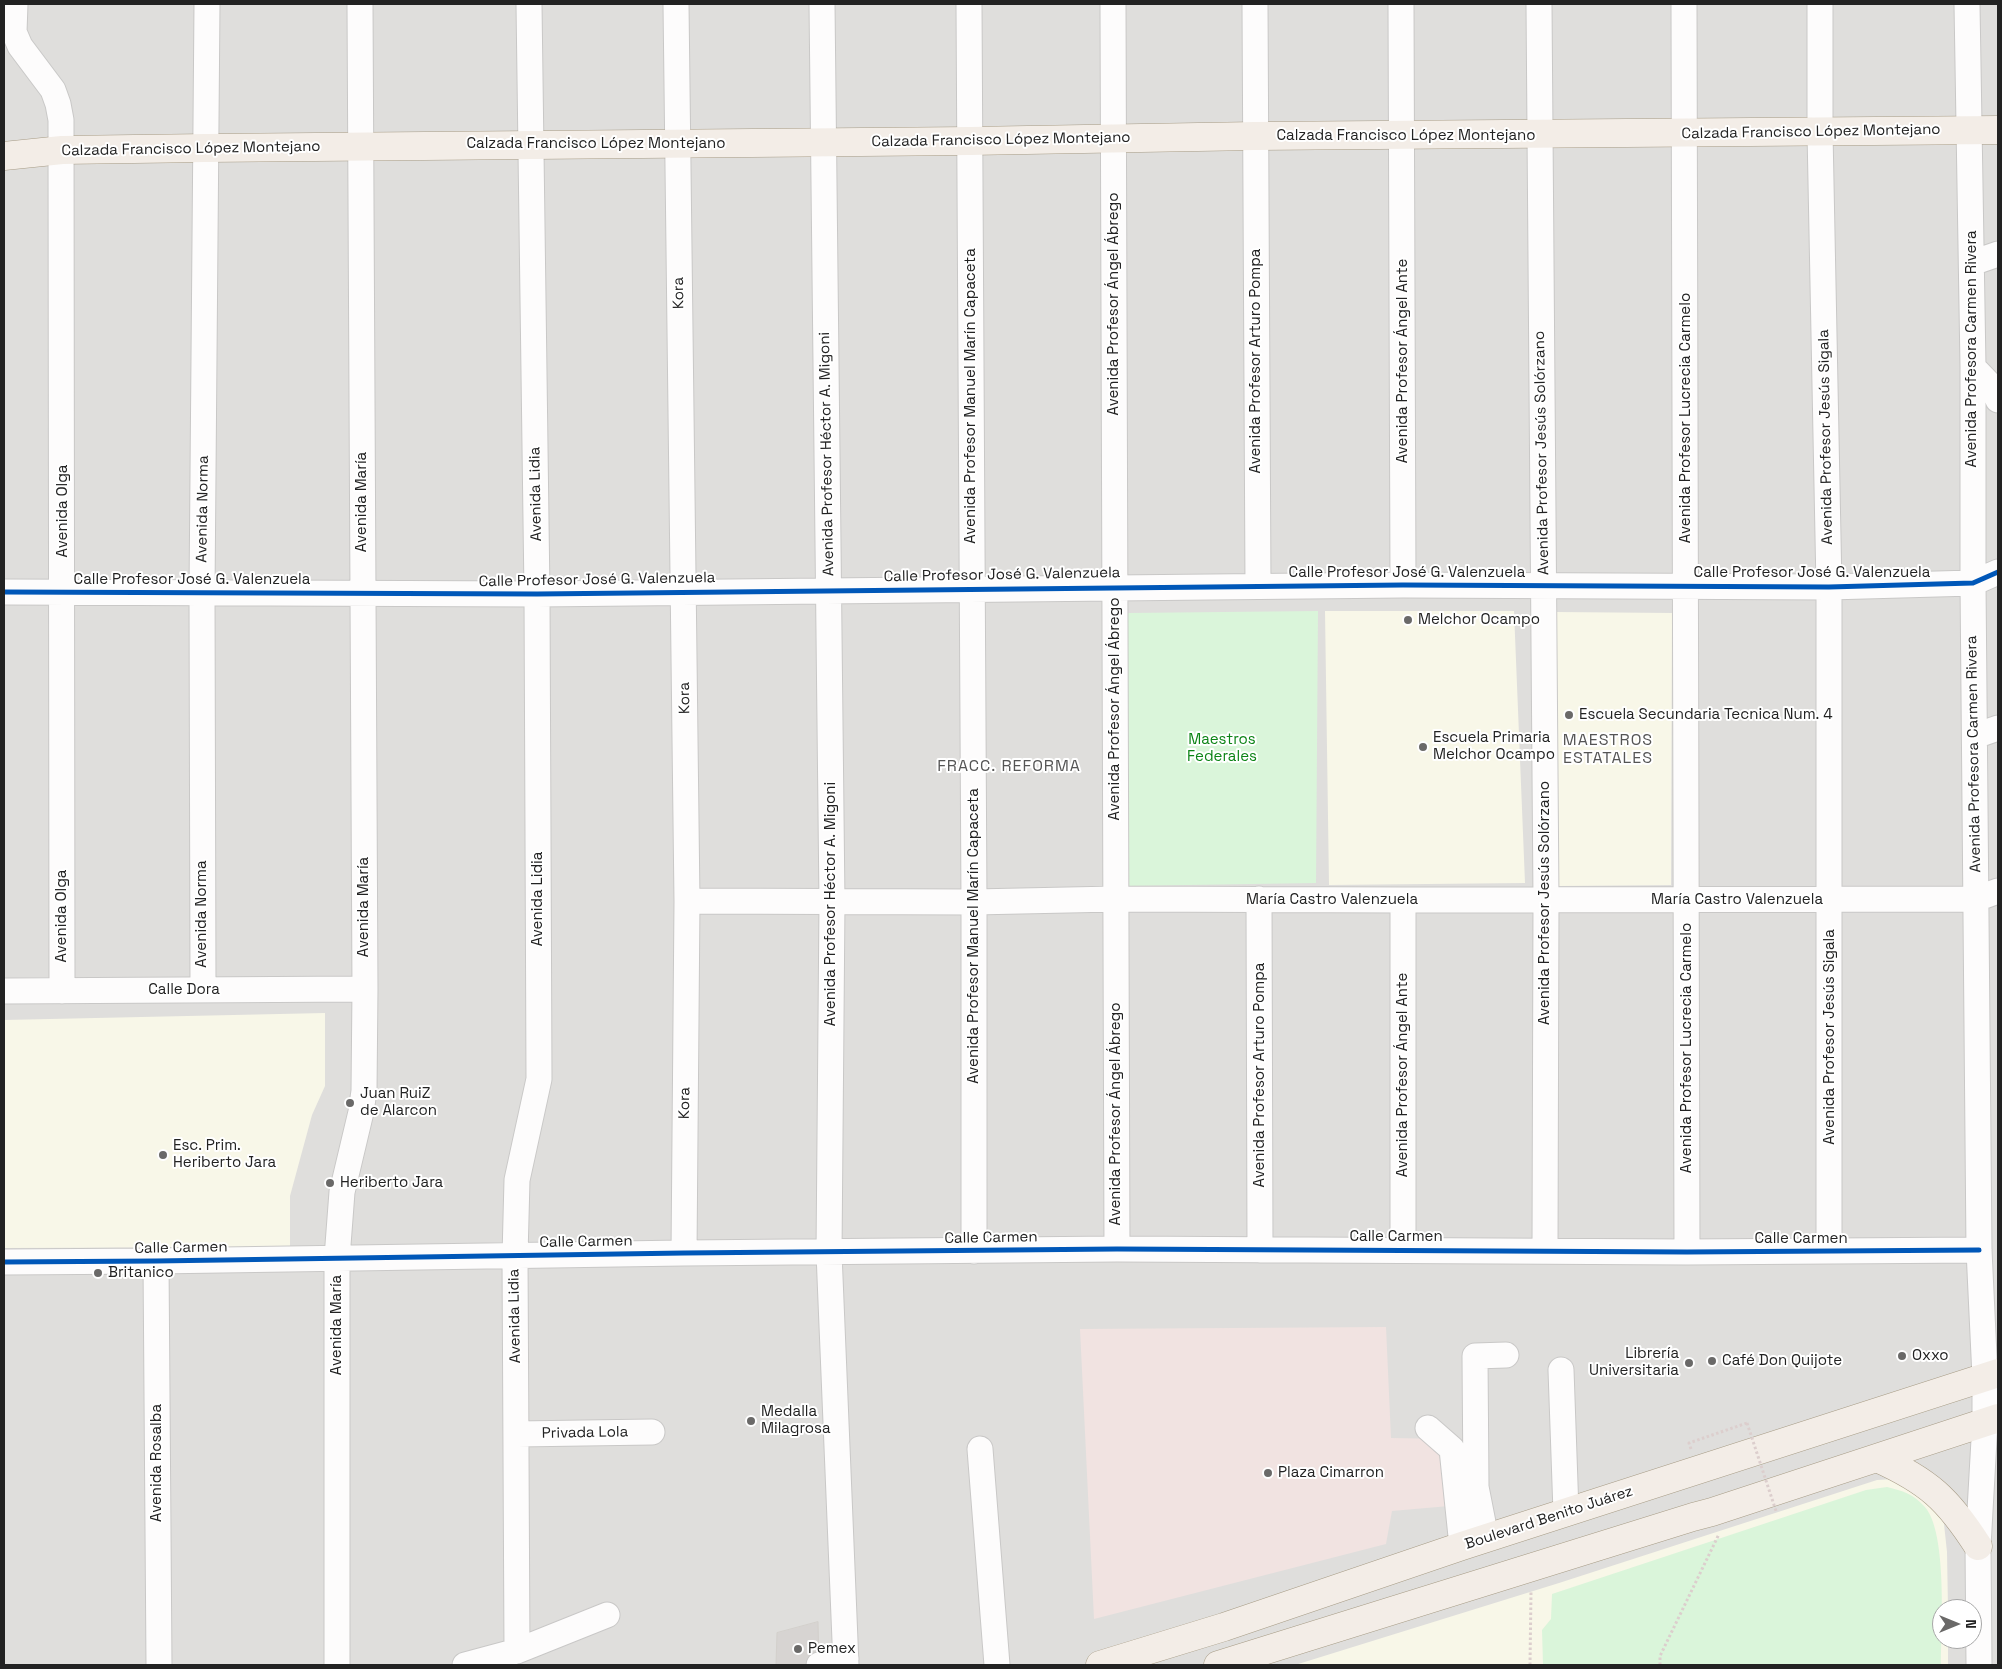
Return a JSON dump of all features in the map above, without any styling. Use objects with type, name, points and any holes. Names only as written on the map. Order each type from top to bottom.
[{"type":"main road","name":"Calzada Francisco López Montejano","points":[[4,156],[62,150],[206,148],[1998,130]]},
{"type":"main road","name":"Boulevard Benito Juárez","points":[[1100,1665],[1233,1624],[1474,1542],[1991,1375]]},
{"type":"main road","points":[[1218,1665],[1693,1516],[1712,1512],[1991,1420]]},
{"type":"main road","points":[[1877,1458],[1908,1472],[1936,1492],[1959,1517],[1978,1546]]},
{"type":"street","name":"Avenida Norma","points":[[203,990],[202,592],[206,4]]},
{"type":"street","name":"Avenida María","points":[[337,1665],[338,1258],[342,1192],[362,1112],[364,1091],[360,4]]},
{"type":"street","name":"Avenida Lidia","points":[[517,1651],[515,1256],[517,1180],[539,1078],[537,594],[529,4]]},
{"type":"street","name":"Kora","points":[[676,4],[687,901],[684,1253]]},
{"type":"street","name":"Avenida Profesor Héctor A. Migoni","points":[[822,4],[832,902],[829,1253],[846,1662]]},
{"type":"street","name":"Avenida Profesor Manuel Marín Capaceta","points":[[969,4],[974,1251]]},
{"type":"street","name":"Avenida Profesor Ángel Ábrego","points":[[1113,4],[1117,1250]]},
{"type":"street","name":"Avenida Profesor Arturo Pompa","points":[[1255,4],[1258,586]]},
{"type":"street","name":"Avenida Profesor Ángel Ante","points":[[1401,4],[1403,585]]},
{"type":"street","name":"Avenida Profesor Jesús Solórzano","points":[[1539,4],[1546,899],[1545,1251]]},
{"type":"street","name":"Avenida Profesor Lucrecia Carmelo","points":[[1684,4],[1687,1252]]},
{"type":"street","name":"Avenida Profesor Jesús Sigala","points":[[1820,4],[1820,132],[1829,587],[1830,1251]]},
{"type":"street","name":"Avenida Profesora Carmen Rivera","points":[[1967,4],[1974,367],[1972,583],[1975,736],[1987,895],[1989,1203],[1979,1250],[1991,1375],[1991,1420],[1978,1546],[1979,1665]]},
{"type":"street","name":"Avenida Olga","points":[[11,12],[14,32],[20,46],[53,90],[61,120],[62,991]]},
{"type":"street","points":[[1972,262],[1998,254]]},
{"type":"street","points":[[1974,367],[1993,388],[1998,400]]},
{"type":"street","name":"Calle Profesor José G. Valenzuela","points":[[4,592],[537,594],[1403,585],[1829,587],[1972,583],[1998,572]]},
{"type":"street","points":[[1975,736],[1998,728]]},
{"type":"street","name":"María Castro Valenzuela","points":[[687,901],[974,902],[1115,899],[1830,900],[1987,895]]},
{"type":"street","name":"Avenida Profesor Arturo Pompa","points":[[1259,899],[1260,1250]]},
{"type":"street","name":"Avenida Profesor Ángel Ante","points":[[1403,900],[1403,1250]]},
{"type":"street","name":"Calle Dora","points":[[4,991],[365,989]]},
{"type":"street","name":"Calle Carmen","points":[[4,1262],[684,1253],[1117,1250],[1687,1252],[1979,1250]]},
{"type":"street","name":"Avenida Rosalba","points":[[156,1261],[159,1665]]},
{"type":"street","points":[[1474,1542],[1476,1487],[1475,1356],[1506,1355]]},
{"type":"street","points":[[1561,1370],[1566,1512]]},
{"type":"street","points":[[1428,1428],[1452,1449],[1474,1542]]},
{"type":"street","name":"Privada Lola","points":[[517,1434],[652,1432]]},
{"type":"street","points":[[980,1449],[997,1665]]},
{"type":"street","points":[[466,1665],[517,1651],[607,1615]]},
{"type":"street","points":[[819,1665],[846,1662]]},
{"type":"path","points":[[1689,1443],[1747,1423],[1776,1511]]},
{"type":"path","points":[[1660,1665],[1660,1656],[1720,1532]]},
{"type":"path","points":[[1530,1665],[1532,1567]]},
{"type":"shaded area","points":[[4,4],[1998,4],[1998,1665],[4,1665]]},
{"type":"shaded area","name":"Escuela Primaria Melchor Ocampo","points":[[1325,611],[1514,611],[1525,883],[1329,885]]},
{"type":"shaded area","points":[[1556,612],[1672,613],[1671,885],[1559,886]]},
{"type":"shaded area","name":"Esc. Prim. Heriberto Jara","points":[[325,1013],[325,1086],[312,1115],[290,1196],[290,1247],[4,1248],[4,1020]]},
{"type":"shaded area","name":"Plaza Cimarron","points":[[1386,1327],[1391,1438],[1448,1439],[1449,1506],[1392,1511],[1386,1544],[1094,1619],[1080,1329]]},
{"type":"shaded area","points":[[1894,1479],[1932,1502],[1944,1524],[1947,1552],[1948,1599],[1932,1599],[1932,1649],[1948,1649],[1948,1665],[1295,1665],[1559,1583],[1877,1480]]},
{"type":"green space","name":"Maestros Federales","points":[[1318,611],[1316,883],[1124,886],[1128,613]]},
{"type":"green space","points":[[1887,1487],[1903,1492],[1912,1496],[1924,1506],[1932,1519],[1940,1558],[1942,1599],[1932,1599],[1932,1649],[1941,1649],[1941,1665],[1543,1665],[1542,1630],[1551,1619],[1552,1594],[1866,1490]]},
{"type":"building","name":"Pemex","points":[[818,1622],[819,1665],[776,1665],[777,1633]]},
{"type":"cycle path","points":[[4,592],[537,594],[1403,585],[1829,587],[1973,583],[1998,572]]},
{"type":"cycle path","points":[[4,1262],[1117,1249],[1687,1252],[1979,1250]]},
{"type":"place","name":"Melchor Ocampo","points":[[1408,620]]},
{"type":"place","name":"Escuela Secundaria Tecnica Num. 4","points":[[1569,715]]},
{"type":"place","name":"Escuela Primaria Melchor Ocampo","points":[[1423,747]]},
{"type":"place","name":"Juan RuiZ de Alarcon","points":[[350,1103]]},
{"type":"place","name":"Esc. Prim. Heriberto Jara","points":[[163,1155]]},
{"type":"place","name":"Heriberto Jara","points":[[330,1183]]},
{"type":"place","name":"Britanico","points":[[98,1273]]},
{"type":"place","name":"Oxxo","points":[[1902,1356]]},
{"type":"place","name":"Café Don Quijote","points":[[1712,1361]]},
{"type":"place","name":"Librería Universitaria","points":[[1689,1363]]},
{"type":"place","name":"Medalla Milagrosa","points":[[751,1421]]},
{"type":"place","name":"Plaza Cimarron","points":[[1268,1473]]},
{"type":"place","name":"Pemex","points":[[798,1649]]},
{"type":"district","name":"MAESTROS ESTATALES","points":[[1608,750]]},
{"type":"district","name":"FRACC. REFORMA","points":[[1009,767]]}]
